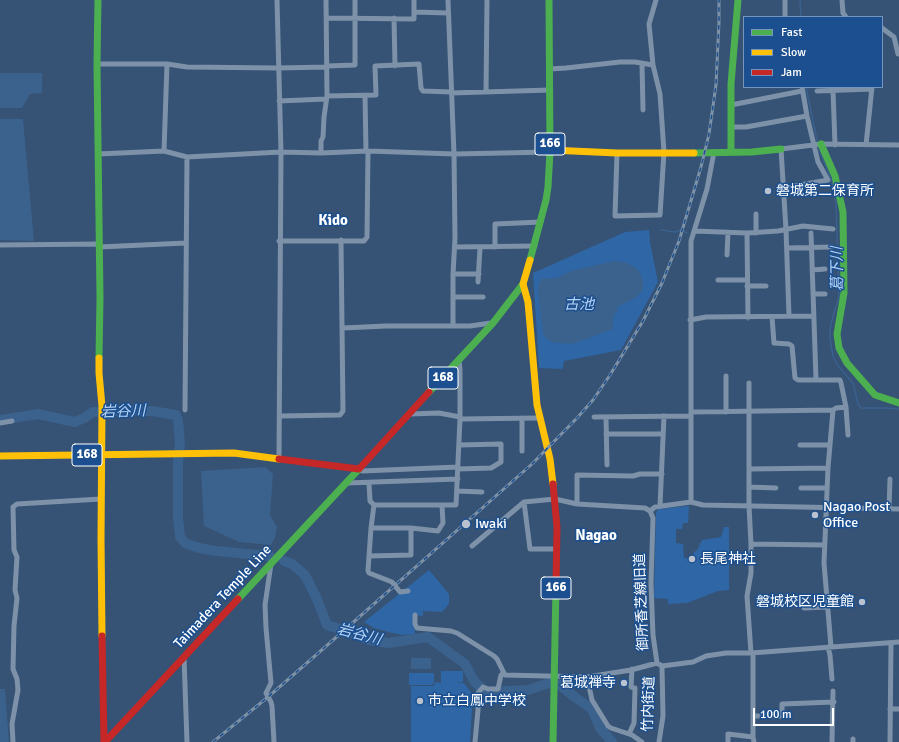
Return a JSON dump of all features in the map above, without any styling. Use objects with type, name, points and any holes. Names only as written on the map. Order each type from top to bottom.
[{"type":"main road","points":[[98,0],[97,64],[100,298],[99,373],[102,406],[101,500],[105,742]]},
{"type":"main road","name":"166","points":[[549,0],[550,151],[546,200],[535,246],[523,284],[528,302],[534,382],[539,418],[550,459],[555,500],[556,549],[553,742]]},
{"type":"main road","points":[[731,152],[732,71],[738,0]]},
{"type":"main road","points":[[821,144],[835,176],[843,212],[844,293],[838,325],[837,341],[839,348],[847,363],[870,390],[881,398],[899,403]]},
{"type":"main road","points":[[550,151],[731,152],[781,149]]},
{"type":"main road","name":"168","points":[[0,456],[190,455],[234,453],[359,469],[493,323],[523,284]]},
{"type":"main road","name":"Taimadera Temple Line","points":[[105,742],[359,469]]},
{"type":"street","points":[[277,0],[280,152],[279,458]]},
{"type":"street","points":[[321,153],[321,141],[323,137],[327,98],[326,0]]},
{"type":"street","points":[[97,64],[167,64],[187,67],[278,68],[355,65],[355,0]]},
{"type":"street","points":[[326,18],[414,19],[414,0]]},
{"type":"street","points":[[448,0],[454,154],[455,248],[453,274],[453,325]]},
{"type":"street","points":[[486,92],[487,0]]},
{"type":"street","points":[[617,152],[615,216],[660,215],[664,152],[660,94],[653,65],[650,24],[656,0]]},
{"type":"street","points":[[785,0],[785,16]]},
{"type":"street","points":[[842,0],[843,12],[845,16]]},
{"type":"street","points":[[414,12],[448,13]]},
{"type":"street","points":[[394,18],[395,66]]},
{"type":"street","points":[[883,29],[894,37],[899,54]]},
{"type":"street","points":[[549,69],[620,62],[653,65]]},
{"type":"street","points":[[642,63],[643,110]]},
{"type":"street","points":[[164,151],[167,64]]},
{"type":"street","points":[[279,101],[376,95],[375,66],[419,64],[421,88],[423,92],[550,90]]},
{"type":"street","points":[[817,91],[872,88],[866,145]]},
{"type":"street","points":[[731,105],[802,89],[813,145],[818,162],[828,180],[783,188]]},
{"type":"street","points":[[833,90],[835,144]]},
{"type":"street","points":[[279,241],[364,241],[367,237],[367,151],[365,95]]},
{"type":"street","points":[[731,127],[746,127],[807,116]]},
{"type":"street","points":[[789,316],[787,248],[781,149],[821,144],[899,145]]},
{"type":"street","points":[[98,154],[164,151],[187,157],[280,152],[321,153],[367,151],[454,154],[550,151]]},
{"type":"street","points":[[691,502],[691,241],[707,189],[714,152]]},
{"type":"street","points":[[185,410],[187,157]]},
{"type":"street","points":[[756,214],[756,233]]},
{"type":"street","points":[[495,247],[495,224],[541,222]]},
{"type":"street","points":[[694,231],[756,233],[786,230],[803,226],[833,228]]},
{"type":"street","points":[[727,255],[728,232]]},
{"type":"street","points":[[747,233],[748,318]]},
{"type":"street","points":[[811,233],[816,379]]},
{"type":"street","points":[[280,416],[340,415],[343,411],[341,240]]},
{"type":"street","points":[[0,245],[186,243]]},
{"type":"street","points":[[455,248],[535,246]]},
{"type":"street","points":[[787,248],[832,246]]},
{"type":"street","points":[[478,282],[480,248]]},
{"type":"street","points":[[812,270],[825,270]]},
{"type":"street","points":[[453,274],[479,274]]},
{"type":"street","points":[[718,280],[766,286]]},
{"type":"street","points":[[813,294],[825,294]]},
{"type":"street","points":[[453,297],[483,297]]},
{"type":"street","points":[[690,320],[706,317],[748,318],[814,316]]},
{"type":"street","points":[[772,317],[774,343],[789,344],[792,346],[796,378],[798,380],[840,380],[842,383],[846,407],[848,435]]},
{"type":"street","points":[[343,328],[386,326],[470,326],[493,323]]},
{"type":"street","points":[[369,483],[370,501],[374,505],[456,505],[460,418],[459,361]]},
{"type":"street","points":[[726,376],[726,412]]},
{"type":"street","points":[[728,742],[728,734],[754,739],[752,653],[747,596],[751,573],[749,506],[749,383]]},
{"type":"street","points":[[594,417],[833,410],[836,408],[846,407]]},
{"type":"street","points":[[832,679],[824,569],[824,544],[833,410]]},
{"type":"street","points":[[410,414],[439,413],[460,418],[539,418]]},
{"type":"street","points":[[606,416],[607,465]]},
{"type":"street","points":[[660,506],[664,416]]},
{"type":"street","points":[[522,418],[522,451]]},
{"type":"street","points":[[0,423],[12,421]]},
{"type":"street","points":[[606,434],[662,434]]},
{"type":"street","points":[[359,469],[362,471],[491,468],[501,462],[501,444],[459,445]]},
{"type":"street","points":[[800,445],[830,445]]},
{"type":"street","points":[[749,469],[828,468]]},
{"type":"street","points":[[577,504],[577,475],[634,476],[640,474],[662,474]]},
{"type":"street","points":[[347,483],[458,479]]},
{"type":"street","points":[[889,509],[890,479]]},
{"type":"street","points":[[749,487],[776,488]]},
{"type":"street","points":[[801,488],[827,488]]},
{"type":"street","points":[[457,492],[482,492]]},
{"type":"street","points":[[13,742],[12,724],[18,690],[17,679],[13,669],[14,626],[17,598],[15,590],[17,557],[14,550],[14,507],[16,504],[101,500]]},
{"type":"street","points":[[472,546],[524,502],[555,500],[577,504],[645,508],[650,512],[660,506],[691,502],[703,505],[899,509]]},
{"type":"street","points":[[524,502],[530,549],[556,549]]},
{"type":"street","points":[[374,505],[368,571],[369,573],[392,582],[400,592],[408,591]]},
{"type":"street","points":[[371,528],[411,528],[438,531],[443,523],[442,505]]},
{"type":"street","name":"御所香芝線旧道","points":[[650,512],[653,518],[651,583],[653,636],[659,665],[693,662],[706,656],[726,653],[752,653],[899,642]]},
{"type":"street","points":[[369,556],[411,555],[411,528]]},
{"type":"street","points":[[751,544],[824,544]]},
{"type":"street","points":[[271,564],[265,605],[271,683],[266,693],[272,706],[274,742]]},
{"type":"street","points":[[804,608],[827,607]]},
{"type":"street","points":[[415,615],[415,624],[417,628],[457,632],[494,656],[504,674]]},
{"type":"street","points":[[890,742],[891,643]]},
{"type":"street","points":[[184,657],[186,742]]},
{"type":"street","points":[[504,674],[587,677],[659,665]]},
{"type":"street","name":"竹内街道","points":[[659,665],[662,716],[659,742]]},
{"type":"street","points":[[629,734],[634,723],[635,688],[631,687],[632,669]]},
{"type":"street","points":[[475,742],[478,693],[483,687],[488,689],[498,689],[501,675],[504,674]]},
{"type":"street","points":[[587,677],[592,700],[608,726],[629,734],[642,742]]},
{"type":"street","points":[[832,742],[834,702],[833,691]]},
{"type":"street","points":[[753,716],[782,716],[782,704],[834,702]]},
{"type":"street","points":[[890,709],[899,709]]},
{"type":"shaded area","points":[[649,230],[658,282],[621,350],[564,361],[563,368],[561,369],[539,368],[533,273],[625,232]]},
{"type":"shaded area","name":"長尾神社","points":[[689,506],[688,523],[683,523],[682,529],[676,529],[676,543],[683,544],[684,558],[693,558],[694,552],[697,550],[702,540],[721,537],[724,527],[729,527],[729,590],[718,591],[687,603],[668,604],[668,599],[654,598],[656,513],[658,509]]},
{"type":"shaded area","points":[[429,570],[449,594],[449,604],[442,612],[423,611],[423,616],[414,615],[415,634],[402,635],[388,632],[374,628],[364,622]]},
{"type":"shaded area","points":[[441,671],[463,671],[463,682],[456,683],[464,683],[473,695],[470,742],[411,742],[411,686],[434,686],[435,682],[441,683]]},
{"type":"shaded area","points":[[409,673],[434,673],[434,683],[432,685],[409,685]]},
{"type":"water","points":[[0,73],[42,73],[42,93],[30,94],[22,108],[0,108]]},
{"type":"water","points":[[0,119],[23,119],[34,241],[0,240]]},
{"type":"water","name":"古池","points":[[615,261],[627,263],[640,272],[643,289],[637,297],[617,307],[618,311],[615,312],[616,315],[613,315],[613,329],[575,343],[568,344],[552,342],[545,337],[543,333],[538,288],[541,279],[557,278],[574,270]]},
{"type":"water","points":[[265,467],[273,474],[270,515],[277,527],[275,538],[271,545],[239,542],[204,526],[201,471]]},
{"type":"water","points":[[411,658],[431,658],[431,669],[411,669]]},
{"type":"water","points":[[0,689],[5,689],[9,742],[0,742]]},
{"type":"waterway","name":"葛下川","points":[[800,0],[801,16]]},
{"type":"waterway","name":"葛下川","points":[[806,88],[819,150],[832,181],[836,205],[839,297],[830,329],[833,356],[838,366],[853,383],[858,404],[861,408],[899,409]]},
{"type":"waterway","points":[[661,230],[675,232],[681,230],[687,233]]},
{"type":"waterway","name":"岩谷川","points":[[0,420],[38,414],[75,422],[93,412],[114,411],[152,411],[176,415],[180,443],[178,461],[178,517],[180,537],[185,543],[199,548],[270,556]]},
{"type":"waterway","name":"岩谷川","points":[[284,561],[292,564],[305,575],[317,599],[327,625],[369,640],[389,643],[428,637],[465,664],[474,681],[485,692],[528,690],[549,683],[560,685],[592,709],[600,728],[612,742]]},
{"type":"railway","points":[[213,742],[268,697],[532,464],[593,400],[643,321],[662,283],[679,241],[701,167],[709,134],[716,85],[719,0]]},
{"type":"traffic: fast","points":[[98,0],[99,358]]},
{"type":"traffic: fast","points":[[530,260],[548,187],[550,152],[549,0]]},
{"type":"traffic: fast","points":[[731,152],[731,84],[738,0]]},
{"type":"traffic: fast","points":[[821,144],[835,176],[843,212],[844,293],[837,334],[839,348],[847,363],[875,395],[899,403]]},
{"type":"traffic: fast","points":[[694,153],[752,152],[781,149]]},
{"type":"traffic: fast","points":[[429,392],[493,323],[523,284]]},
{"type":"traffic: fast","points":[[238,599],[359,469]]},
{"type":"traffic: fast","points":[[553,742],[556,586]]},
{"type":"traffic: slow","points":[[550,150],[617,153],[694,153]]},
{"type":"traffic: slow","points":[[530,260],[523,284],[528,302],[537,405],[550,459],[553,484]]},
{"type":"traffic: slow","points":[[99,358],[102,406],[102,636]]},
{"type":"traffic: slow","points":[[0,456],[234,453],[279,459]]},
{"type":"traffic: jam","points":[[279,459],[359,469],[429,392]]},
{"type":"traffic: jam","points":[[553,484],[557,527],[556,586]]},
{"type":"traffic: jam","points":[[105,742],[238,599]]},
{"type":"traffic: jam","points":[[102,636],[104,742]]},
{"type":"place","name":"磐城第二保育所","points":[[768,191]]},
{"type":"place","name":"Nagao Post Office","points":[[815,515]]},
{"type":"place","name":"Iwaki","points":[[466,524]]},
{"type":"place","name":"長尾神社","points":[[692,559]]},
{"type":"place","name":"磐城校区児童館","points":[[862,602]]},
{"type":"place","name":"葛城禅寺","points":[[624,683]]},
{"type":"place","name":"市立白鳳中学校","points":[[420,701]]},
{"type":"district","name":"Kido","points":[[333,221]]},
{"type":"district","name":"Nagao","points":[[596,536]]}]
